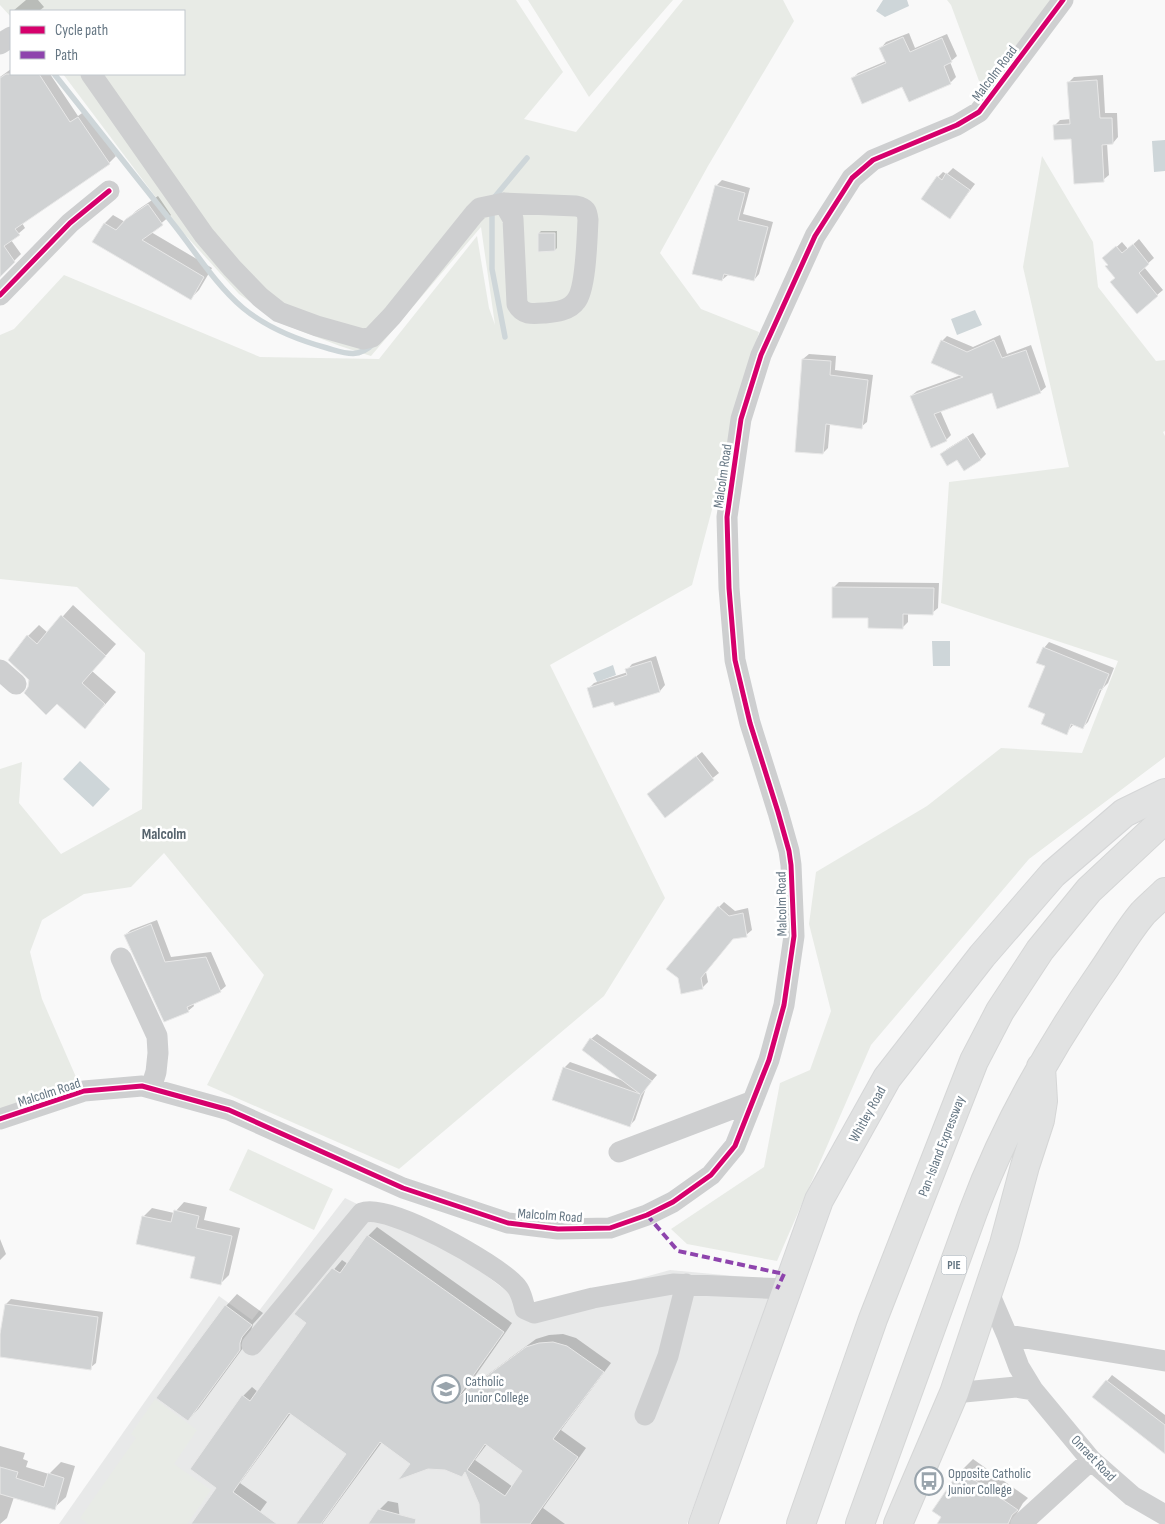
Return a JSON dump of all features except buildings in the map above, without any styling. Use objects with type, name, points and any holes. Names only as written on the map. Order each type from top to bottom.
[{"type":"main road","name":"Whitley Road","points":[[703,1524],[819,1200],[887,1078],[982,956],[1054,874],[1124,813],[1165,793]]},
{"type":"main road","name":"Pan-Island Expressway","points":[[801,1524],[873,1319],[974,1061],[1000,1011],[1040,950],[1089,890],[1165,819]]},
{"type":"main road","name":"PIE","points":[[860,1524],[982,1186],[1013,1117],[1041,1065],[1085,996],[1142,914],[1165,892]]},
{"type":"main road","points":[[898,1524],[954,1393],[1004,1244],[1025,1166],[1040,1120],[1043,1101],[1041,1065]]},
{"type":"street","name":"Malcolm Road","points":[[0,1119],[84,1091],[142,1086],[229,1110],[412,1190],[508,1223],[558,1229],[610,1228],[647,1215],[673,1202],[711,1175],[735,1146],[769,1060],[784,1005],[794,936],[792,865],[778,812],[750,723],[735,660],[729,588],[728,517],[741,418],[761,356],[815,236],[852,178],[873,160],[957,124],[979,112],[1064,0]]},
{"type":"street","points":[[92,75],[204,235],[232,268],[260,297],[279,312],[317,326],[363,339],[372,337],[386,323],[480,208],[503,203],[576,206],[583,207],[587,211],[588,220],[583,282],[577,301],[568,308],[558,311],[526,313],[516,304],[512,219],[503,203]]},
{"type":"street","points":[[0,295],[70,223],[109,191]]},
{"type":"street","points":[[0,670],[16,684]]},
{"type":"street","points":[[121,958],[157,1036],[157,1062],[151,1088]]},
{"type":"street","points":[[619,1152],[753,1101]]},
{"type":"street","points":[[252,1345],[362,1213],[368,1211],[378,1212],[426,1229],[491,1265],[515,1284],[521,1294],[525,1309],[534,1313],[592,1298],[674,1284],[786,1289]]},
{"type":"street","points":[[645,1415],[668,1356],[686,1284]]},
{"type":"street","name":"Onraet Road","points":[[988,1291],[1019,1367],[1032,1390],[1091,1460],[1132,1496],[1165,1515]]},
{"type":"street","points":[[1007,1335],[1165,1361]]},
{"type":"street","points":[[954,1393],[1016,1387],[1032,1390]]},
{"type":"street","points":[[1021,1524],[1091,1460]]},
{"type":"shaded area","points":[[0,0],[516,0],[563,72],[524,119],[576,132],[683,0],[783,0],[794,21],[708,166],[660,253],[701,309],[759,332],[692,585],[550,665],[665,898],[604,996],[399,1169],[207,1085],[264,975],[164,853],[131,887],[84,894],[42,920],[30,952],[42,999],[79,1084],[0,1109],[0,769],[22,762],[19,803],[61,854],[142,809],[145,653],[77,587],[0,579],[0,335],[14,329],[64,275],[260,357],[379,359],[477,236],[489,308],[495,325],[481,227],[371,356],[280,323],[239,294],[179,228],[64,75],[185,75],[185,10],[10,10],[10,16],[0,5]]},
{"type":"shaded area","points":[[528,0],[673,0],[589,97]]},
{"type":"shaded area","points":[[883,0],[907,0],[909,6],[885,17],[876,11]]},
{"type":"shaded area","points":[[947,0],[1051,0],[982,89],[951,5]]},
{"type":"shaded area","points":[[1165,140],[1165,171],[1154,172],[1152,141]]},
{"type":"shaded area","points":[[1042,156],[1093,242],[1098,287],[1156,361],[1165,360],[1165,431],[1163,432],[1165,436],[1165,757],[1029,859],[871,1045],[777,1261],[687,1244],[671,1229],[764,1167],[780,1083],[810,1070],[831,1011],[809,924],[816,872],[927,806],[1001,748],[1082,753],[1118,661],[941,603],[949,482],[1069,467],[1023,267]]},
{"type":"shaded area","points":[[975,310],[982,325],[957,335],[951,319]]},
{"type":"shaded area","points":[[932,641],[950,641],[950,666],[933,666]]},
{"type":"shaded area","points":[[613,665],[616,675],[597,682],[593,673]]},
{"type":"shaded area","points":[[80,761],[110,789],[93,807],[63,779]]},
{"type":"shaded area","points":[[248,1149],[333,1189],[314,1230],[229,1190]]},
{"type":"shaded area","name":"Catholic Junior College","points":[[345,1198],[458,1254],[530,1309],[670,1270],[777,1280],[687,1524],[59,1524],[219,1296],[252,1320]]},
{"type":"shaded area","points":[[155,1399],[197,1430],[174,1464],[211,1490],[187,1524],[88,1524],[80,1518],[136,1438],[131,1434]]},
{"type":"waterway","points":[[55,75],[215,279],[243,308],[283,332],[340,352],[362,352],[373,344]]},
{"type":"waterway","points":[[493,199],[527,158]]},
{"type":"waterway","points":[[492,210],[492,269],[505,337]]},
{"type":"marked path","points":[[647,1215],[678,1251],[784,1274],[777,1289]]},
{"type":"cycle path","points":[[0,1119],[84,1091],[142,1086],[229,1110],[403,1188],[508,1223],[558,1229],[610,1228],[647,1215],[673,1202],[711,1175],[735,1146],[769,1060],[784,1005],[794,936],[789,851],[750,723],[735,660],[729,588],[727,517],[741,419],[761,355],[815,236],[852,178],[873,160],[957,125],[979,112],[1063,0]]},
{"type":"cycle path","points":[[0,295],[70,223],[109,191]]},
{"type":"place","name":"Catholic Junior College","points":[[446,1389]]},
{"type":"place","name":"Opposite Catholic Junior College","points":[[929,1481]]},
{"type":"district","name":"Malcolm","points":[[164,834]]}]
